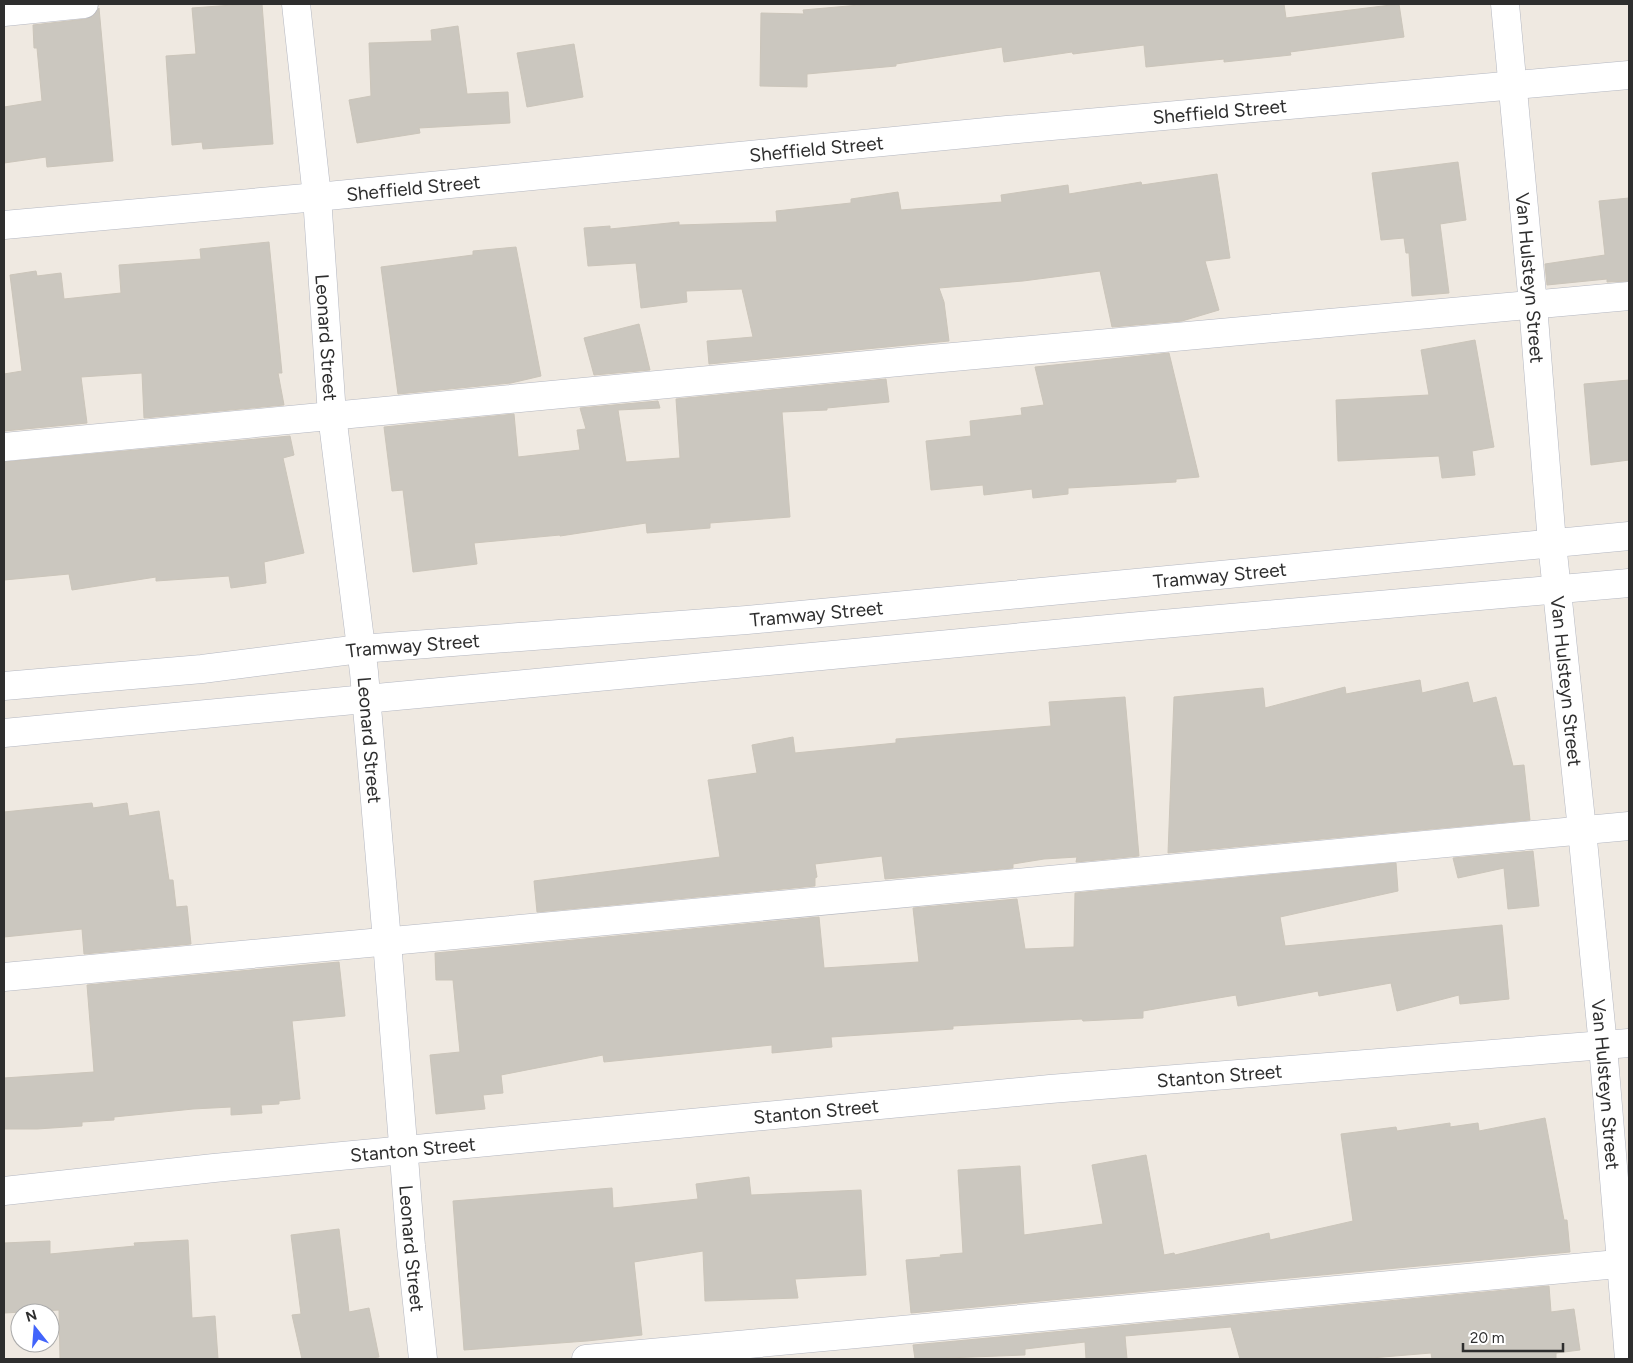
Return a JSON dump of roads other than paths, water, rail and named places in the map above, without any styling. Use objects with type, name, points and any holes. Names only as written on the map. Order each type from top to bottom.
[{"type":"street","points":[[4,12],[84,4]]},
{"type":"street","name":"Leonard Street","points":[[296,4],[317,197],[332,415],[366,698],[404,1151],[410,1246],[423,1359]]},
{"type":"street","name":"Van Hulsteyn Street","points":[[1505,4],[1533,305],[1552,544],[1625,1263],[1628,1359]]},
{"type":"street","name":"Sheffield Street","points":[[4,225],[317,197],[1008,130],[1629,75]]},
{"type":"street","points":[[4,447],[332,415],[1629,296]]},
{"type":"street","name":"Tramway Street","points":[[4,686],[202,669],[360,649],[747,620],[1629,536]]},
{"type":"street","points":[[1131,583],[1140,626]]},
{"type":"street","points":[[4,733],[1140,626],[1629,583]]},
{"type":"street","points":[[747,620],[749,663]]},
{"type":"street","points":[[4,977],[1629,826]]},
{"type":"street","name":"Stanton Street","points":[[4,1191],[214,1168],[1050,1089],[1629,1043]]},
{"type":"street","points":[[586,1359],[1625,1263]]}]
